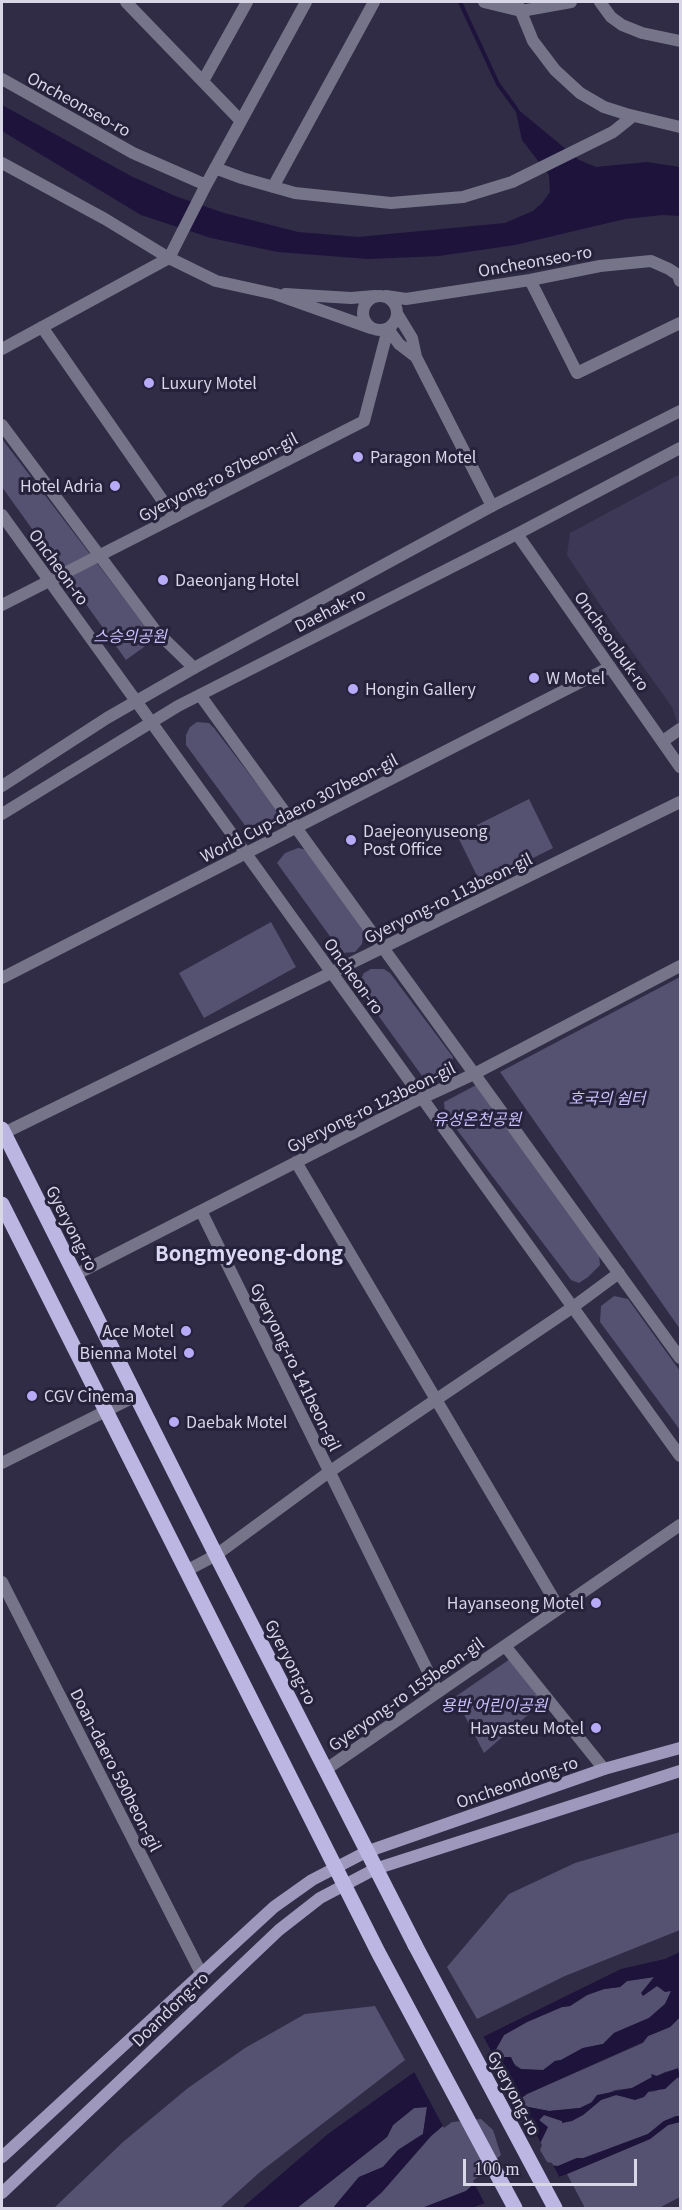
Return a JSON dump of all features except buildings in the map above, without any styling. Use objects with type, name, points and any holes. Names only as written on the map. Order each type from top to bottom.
[{"type":"main road","name":"Gyeryong-ro","points":[[2,1131],[366,1852],[555,2208]]},
{"type":"main road","points":[[2,1204],[383,1962],[516,2208]]},
{"type":"main road","name":"Oncheondong-ro","points":[[366,1852],[604,1769],[681,1748]]},
{"type":"main road","points":[[375,1869],[681,1771]]},
{"type":"main road","name":"Doandong-ro","points":[[2,2157],[274,1907],[312,1880],[366,1852]]},
{"type":"main road","name":"Doandong-ro","points":[[2,2193],[279,1930],[305,1908],[375,1869]]},
{"type":"street","points":[[126,2],[241,121]]},
{"type":"street","points":[[203,81],[247,2]]},
{"type":"street","points":[[2,349],[169,258],[215,168],[306,2]]},
{"type":"street","points":[[273,187],[374,2]]},
{"type":"street","points":[[484,2],[499,6],[571,2]]},
{"type":"street","points":[[600,2],[611,17],[622,25],[642,33],[681,41]]},
{"type":"street","points":[[519,6],[533,41],[555,70],[580,93],[604,107],[681,127]]},
{"type":"street","name":"Oncheonseo-ro","points":[[2,79],[133,153],[206,185]]},
{"type":"street","points":[[215,168],[295,193],[391,203],[463,198],[512,182],[613,132],[633,116]]},
{"type":"street","points":[[2,163],[105,219],[169,258],[216,281],[275,294],[383,331],[397,321],[400,303],[406,298]]},
{"type":"street","name":"Oncheonseo-ro","points":[[275,294],[406,298],[531,280],[600,266],[651,261],[669,268],[678,275],[681,281]]},
{"type":"street","points":[[531,280],[577,373],[681,323]]},
{"type":"street","points":[[371,328],[364,319],[366,303],[380,296],[395,303],[412,338],[416,357],[492,506]]},
{"type":"street","points":[[42,327],[174,517]]},
{"type":"street","points":[[388,329],[399,344],[416,357]]},
{"type":"street","name":"Gyeryong-ro 87beon-gil","points":[[2,605],[364,421],[388,329]]},
{"type":"street","name":"Daehak-ro","points":[[2,786],[107,718],[194,668],[492,506],[681,411]]},
{"type":"street","points":[[2,425],[155,630],[194,668]]},
{"type":"street","name":"Daehak-ro","points":[[2,814],[150,722],[200,695],[681,448]]},
{"type":"street","name":"Oncheon-ro","points":[[2,515],[681,1456]]},
{"type":"street","name":"Oncheonbuk-ro","points":[[516,534],[681,767]]},
{"type":"street","name":"World Cup-daero 307beon-gil","points":[[2,978],[610,667]]},
{"type":"street","points":[[200,695],[681,1358]]},
{"type":"street","points":[[663,741],[681,729]]},
{"type":"street","name":"Gyeryong-ro 113beon-gil","points":[[2,1131],[384,948],[681,802]]},
{"type":"street","name":"Gyeryong-ro 123beon-gil","points":[[75,1275],[422,1098],[474,1074],[681,966]]},
{"type":"street","points":[[296,1162],[559,1608]]},
{"type":"street","name":"Gyeryong-ro 141beon-gil","points":[[201,1211],[438,1692]]},
{"type":"street","name":"Gyeryong-ro 141beon-gil","points":[[186,1571],[216,1555],[329,1472],[573,1307],[619,1273]]},
{"type":"street","points":[[2,1463],[136,1396]]},
{"type":"street","name":"Gyeryong-ro 155beon-gil","points":[[325,1770],[681,1525]]},
{"type":"street","name":"Doan-daero 590beon-gil","points":[[2,1582],[201,1973]]},
{"type":"street","name":"Gyeryong-ro 155beon-gil","points":[[505,1646],[604,1769]]},
{"type":"shaded area","points":[[2,105],[131,176],[175,196],[224,213],[298,232],[358,237],[505,223],[533,211],[550,192],[549,175],[522,140],[515,107],[579,160],[596,167],[647,162],[680,167],[680,216],[662,215],[625,219],[515,245],[439,256],[368,259],[278,252],[211,238],[141,215],[2,131]]},
{"type":"shaded area","points":[[680,474],[680,730],[672,707],[567,555],[570,533]]},
{"type":"shaded area","points":[[680,1952],[680,2017],[670,2027],[648,2036],[643,2042],[527,2094],[513,2104],[549,2111],[580,2108],[591,2103],[597,2095],[632,2088],[652,2077],[651,2074],[657,2076],[678,2068],[680,2080],[678,2077],[665,2089],[649,2091],[644,2097],[635,2100],[616,2095],[601,2100],[572,2121],[562,2123],[562,2121],[544,2115],[539,2120],[548,2127],[537,2150],[546,2165],[558,2166],[648,2134],[664,2121],[676,2116],[680,2116],[680,2122],[668,2125],[650,2139],[567,2174],[471,2208],[422,2208],[466,2191],[504,2156],[496,2128],[482,2116],[451,2119],[431,2136],[382,2192],[364,2208],[333,2208],[359,2177],[383,2167],[398,2150],[423,2134],[427,2107],[414,2108],[393,2125],[387,2137],[297,2208],[242,2208],[328,2134],[420,2068],[621,1969],[665,1959]],"holes":[[[654,1977],[641,1993],[643,1996],[657,1986],[665,1992],[671,1991],[665,2004],[649,2018],[614,2033],[603,2044],[583,2048],[555,2061],[543,2070],[521,2069],[515,2066],[511,2057],[497,2057],[495,2051],[504,2035],[527,2022],[562,2007],[570,2006],[587,1995],[604,1989],[620,1987],[627,1981]]]},
{"type":"green space","name":"스승의공원","points":[[2,439],[155,639],[126,660],[2,487]]},
{"type":"green space","points":[[197,722],[209,723],[214,728],[280,814],[273,829],[252,835],[186,745],[186,735],[190,727]]},
{"type":"green space","points":[[529,799],[553,848],[481,884],[457,835]]},
{"type":"green space","points":[[298,848],[308,850],[364,930],[362,944],[355,952],[342,953],[277,863],[285,853]]},
{"type":"green space","points":[[271,922],[296,967],[204,1018],[179,973]]},
{"type":"green space","name":"유성온천공원","points":[[371,969],[384,969],[390,973],[453,1057],[451,1065],[443,1074],[425,1080],[359,989],[364,973]]},
{"type":"green space","name":"호국의 쉼터","points":[[680,977],[680,1329],[500,1072]]},
{"type":"green space","name":"유성온천공원","points":[[480,1083],[599,1255],[600,1265],[579,1283],[571,1280],[445,1114],[444,1102]]},
{"type":"green space","points":[[614,1296],[628,1299],[680,1371],[680,1430],[600,1322],[601,1306]]},
{"type":"green space","name":"용반 어린이공원","points":[[510,1659],[544,1701],[484,1753],[455,1697]]},
{"type":"green space","points":[[680,1832],[680,1930],[565,1976],[477,2019],[447,1967],[509,1894],[575,1863]]},
{"type":"green space","points":[[655,1977],[649,1984],[672,1991],[665,2004],[649,2018],[614,2033],[603,2044],[583,2048],[555,2061],[543,2071],[521,2069],[512,2062],[497,2057],[495,2051],[504,2035],[527,2022],[562,2007],[570,2006],[587,1995],[604,1989],[620,1987],[627,1981]]},
{"type":"green space","points":[[375,2006],[405,2060],[260,2172],[220,2208],[54,2208],[123,2142],[188,2088],[245,2048],[305,2014]]},
{"type":"green space","points":[[680,2017],[680,2074],[678,2069],[665,2072],[632,2088],[615,2090],[580,2108],[549,2111],[513,2104],[527,2094],[643,2043],[648,2036],[670,2027]]},
{"type":"green space","points":[[678,2077],[680,2080],[680,2116],[664,2121],[648,2134],[583,2158],[577,2158],[558,2166],[545,2165],[537,2150],[544,2132],[539,2120],[544,2115],[562,2121],[583,2115],[601,2100],[616,2095],[656,2091]]},
{"type":"green space","points":[[427,2107],[423,2134],[398,2150],[383,2167],[359,2177],[333,2208],[297,2208],[387,2137],[393,2125],[414,2108]]},
{"type":"green space","points":[[482,2116],[496,2128],[505,2156],[466,2191],[422,2208],[364,2208],[382,2192],[431,2136],[451,2119]]},
{"type":"green space","points":[[680,2122],[680,2197],[659,2208],[585,2208],[567,2174],[650,2139],[668,2125]]},
{"type":"pier","points":[[482,2034],[542,2145],[540,2150],[547,2162],[552,2163],[561,2180],[486,2206],[473,2181],[501,2155],[493,2130],[481,2119],[452,2122],[444,2128],[413,2070]]},
{"type":"waterway","points":[[460,2],[498,84],[517,110]]},
{"type":"place","name":"Luxury Motel","points":[[149,383]]},
{"type":"place","name":"Paragon Motel","points":[[358,457]]},
{"type":"place","name":"Hotel Adria","points":[[115,486]]},
{"type":"place","name":"Daeonjang Hotel","points":[[163,580]]},
{"type":"place","name":"W Motel","points":[[534,678]]},
{"type":"place","name":"Hongin Gallery","points":[[353,689]]},
{"type":"place","name":"Daejeonyuseong Post Office","points":[[351,840]]},
{"type":"place","name":"Ace Motel","points":[[186,1331]]},
{"type":"place","name":"Bienna Motel","points":[[189,1353]]},
{"type":"place","name":"CGV Cinema","points":[[32,1396]]},
{"type":"place","name":"Daebak Motel","points":[[174,1422]]},
{"type":"place","name":"Hayanseong Motel","points":[[596,1603]]},
{"type":"place","name":"Hayasteu Motel","points":[[596,1728]]},
{"type":"district","name":"Bongmyeong-dong","points":[[249,1253]]}]
